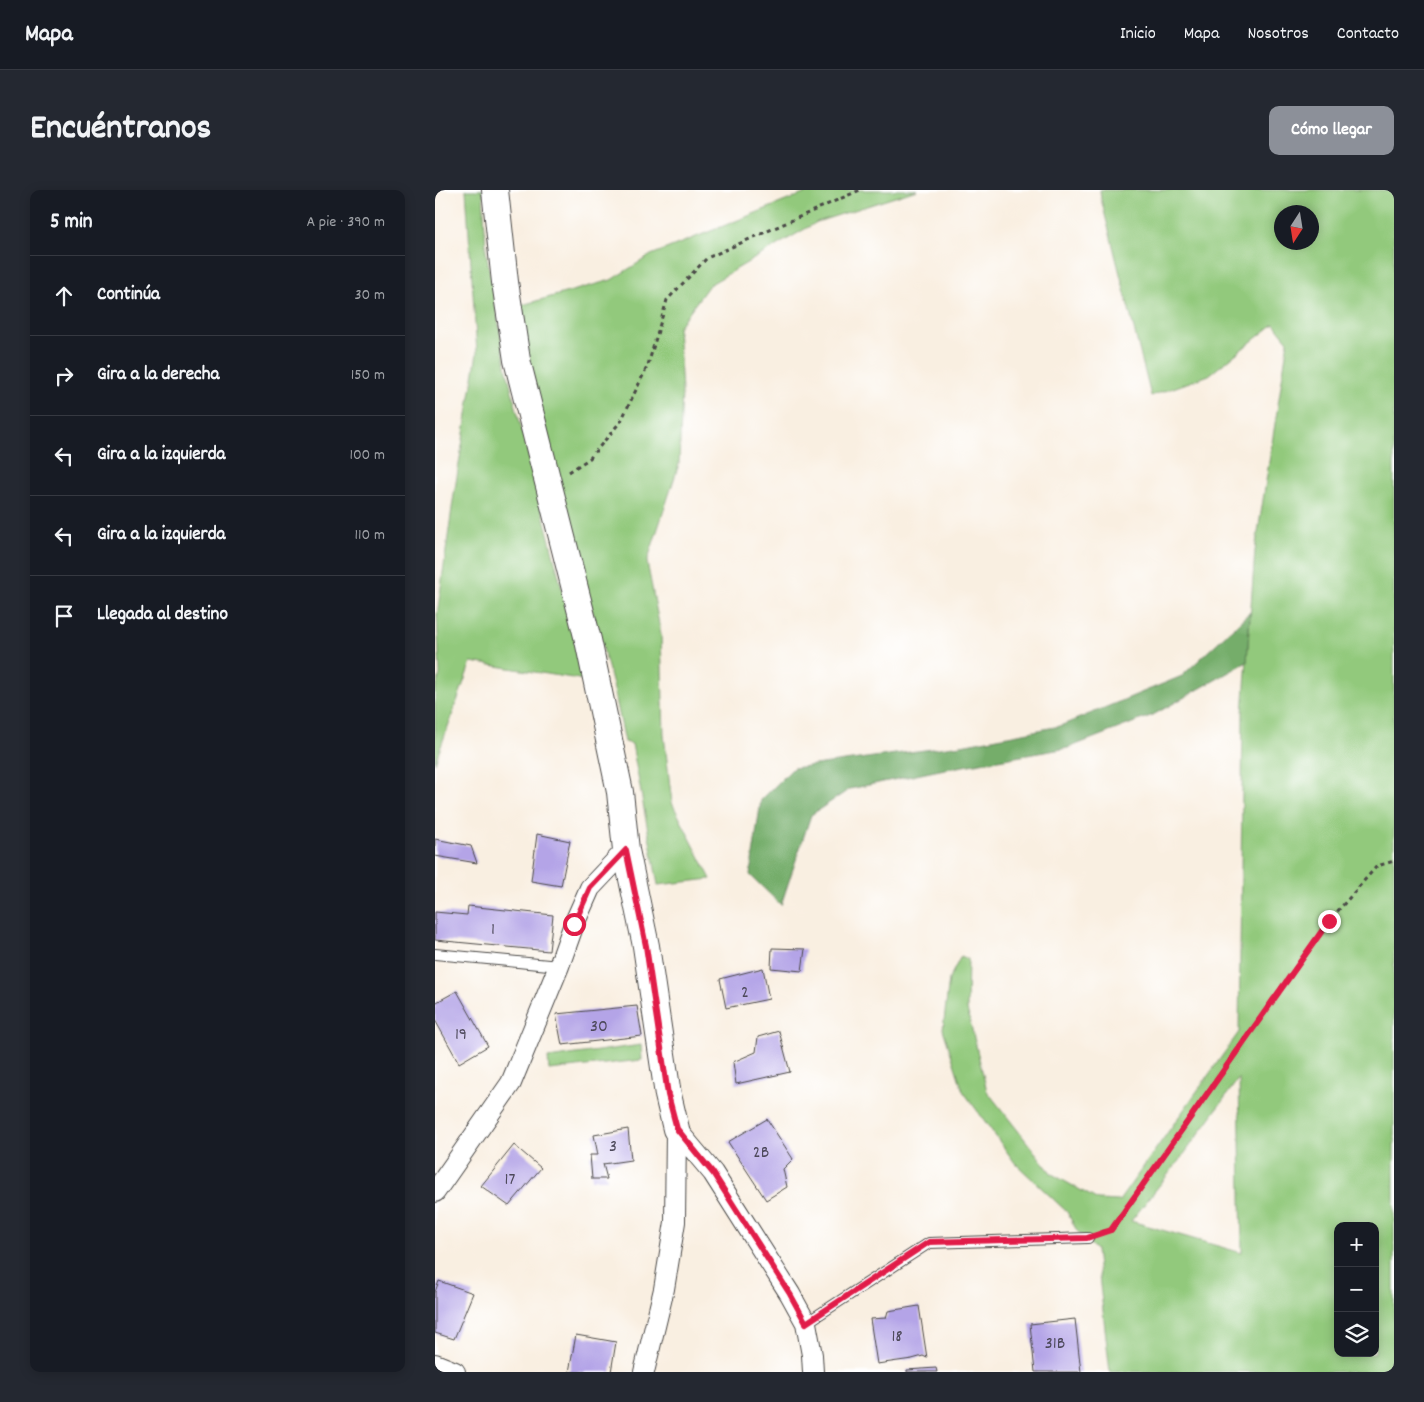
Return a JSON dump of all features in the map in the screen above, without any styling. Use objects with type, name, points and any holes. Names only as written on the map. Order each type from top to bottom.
[{"type":"street","points":[[495,190],[505,282],[517,360],[588,640],[620,792],[626,850],[646,946],[668,1095],[677,1129],[675,1222],[664,1289],[644,1372]]},
{"type":"street","points":[[435,1192],[511,1083],[590,888],[626,850]]},
{"type":"street","points":[[677,1129],[713,1173],[790,1294],[806,1323],[813,1372]]},
{"type":"street","points":[[435,1364],[455,1372]]},
{"type":"lane","points":[[435,954],[559,966]]},
{"type":"lane","points":[[806,1323],[929,1242],[1087,1238]]},
{"type":"path","points":[[549,487],[590,458],[621,421],[648,365],[667,300],[707,258],[860,190]]},
{"type":"path","points":[[1087,1238],[1111,1230],[1329,921],[1377,866],[1394,861]]},
{"type":"green space","points":[[466,190],[483,190],[486,251],[507,371],[585,680],[471,662],[435,763],[435,691],[440,674],[437,615],[477,353]]},
{"type":"green space","points":[[813,190],[917,190],[817,222],[709,285],[678,327],[682,391],[679,464],[647,562],[661,634],[664,735],[672,803],[711,879],[658,885],[632,744],[625,742],[613,685],[575,548],[530,366],[522,305],[611,280],[651,255]]},
{"type":"green space","points":[[1100,190],[1394,190],[1394,1372],[1110,1372],[1096,1250],[1077,1231],[1067,1212],[1015,1163],[963,1091],[943,1029],[949,979],[961,956],[968,959],[967,1009],[987,1091],[1052,1174],[1098,1200],[1119,1201],[1239,1032],[1243,713],[1255,551],[1288,341],[1274,324],[1209,375],[1151,396]],"holes":[[[1239,1078],[1242,1253],[1131,1221],[1185,1153]]]},
{"type":"green space","points":[[1250,612],[1247,662],[1153,715],[1068,748],[940,770],[850,789],[811,815],[781,905],[750,875],[761,800],[793,768],[961,745],[1060,726],[1182,676]]},
{"type":"green space","points":[[641,1045],[642,1060],[549,1070],[548,1058]]},
{"type":"building","points":[[537,834],[570,841],[561,886],[531,881]]},
{"type":"building","points":[[435,839],[471,846],[477,863],[435,856]]},
{"type":"building","points":[[468,906],[553,915],[549,951],[435,940],[435,912],[467,915]]},
{"type":"building","points":[[772,948],[805,949],[802,971],[771,968]]},
{"type":"building","points":[[763,968],[769,999],[726,1008],[720,979]]},
{"type":"building","points":[[457,991],[488,1046],[459,1063],[435,1020],[435,1003]]},
{"type":"building","points":[[637,1006],[642,1036],[562,1045],[556,1014]]},
{"type":"building","points":[[779,1031],[790,1072],[736,1084],[733,1062],[756,1052],[758,1037]]},
{"type":"building","points":[[767,1119],[793,1159],[783,1169],[787,1187],[766,1200],[728,1142]]},
{"type":"building","points":[[628,1129],[631,1160],[603,1164],[607,1179],[592,1179],[590,1155],[598,1155],[594,1135]]},
{"type":"building","points":[[514,1145],[541,1168],[509,1206],[481,1186]]},
{"type":"building","points":[[439,1281],[473,1293],[454,1339],[435,1333],[435,1292]]},
{"type":"building","points":[[919,1306],[927,1358],[923,1356],[877,1364],[870,1319],[886,1318],[888,1311]]},
{"type":"building","points":[[1075,1319],[1081,1372],[1035,1372],[1030,1324]]},
{"type":"building","points":[[576,1335],[616,1342],[611,1372],[569,1372]]},
{"type":"building","points":[[936,1368],[937,1372],[907,1372],[907,1370]]},
{"type":"route","points":[[574,924],[590,888],[626,850],[646,946],[668,1095],[677,1129],[713,1173],[790,1294],[806,1323],[929,1242],[1087,1238],[1111,1230],[1329,921]]}]
